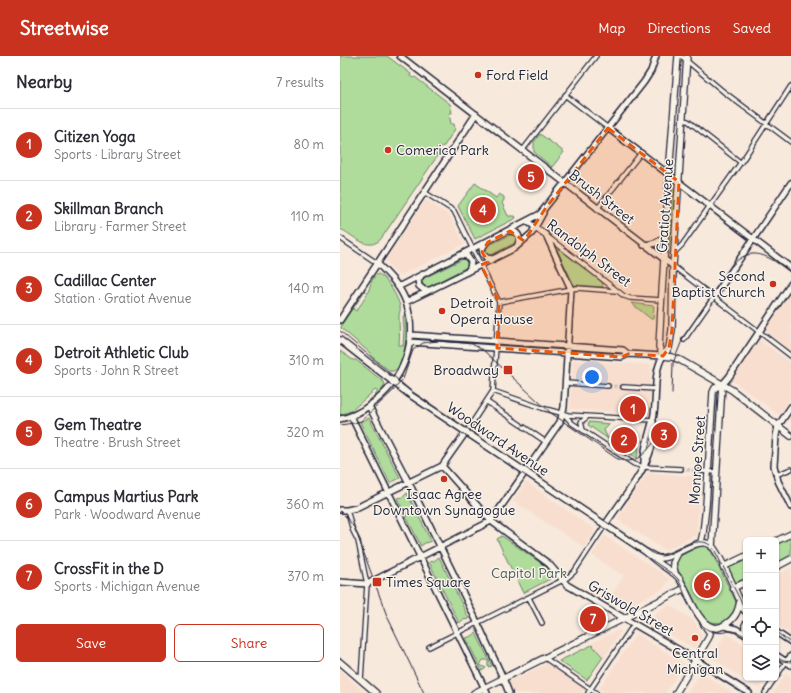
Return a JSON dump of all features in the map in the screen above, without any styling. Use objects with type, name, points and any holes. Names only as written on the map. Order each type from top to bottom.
[{"type":"main road","name":"Gratiot Avenue","points":[[678,56],[666,236],[663,259],[659,347],[663,356],[669,348],[672,330],[673,266],[687,58]]},
{"type":"main road","points":[[644,245],[654,244],[661,241],[666,236]]},
{"type":"main road","name":"Woodward Avenue","points":[[340,340],[394,383],[646,552],[657,558],[662,558],[678,553],[701,542]]},
{"type":"main road","points":[[663,356],[680,360],[732,390],[791,436]]},
{"type":"main road","name":"Monroe Street","points":[[701,542],[706,506],[713,392],[715,388],[722,385],[712,547]]},
{"type":"main road","points":[[706,506],[715,506]]},
{"type":"main road","points":[[779,540],[791,534]]},
{"type":"main road","points":[[701,542],[708,543],[712,547],[740,601],[736,616],[724,626],[711,626],[701,620]]},
{"type":"main road","name":"Woodward Avenue","points":[[646,552],[652,559],[671,572],[675,573],[681,580],[701,620],[710,634],[696,660]]},
{"type":"main road","points":[[675,573],[673,563],[678,553]]},
{"type":"main road","points":[[724,568],[743,558]]},
{"type":"main road","points":[[779,565],[791,559]]},
{"type":"main road","points":[[733,588],[743,583]]},
{"type":"main road","points":[[474,693],[486,690],[503,678],[685,588]]},
{"type":"main road","points":[[676,693],[696,660]]},
{"type":"main road","points":[[340,662],[376,693]]},
{"type":"street","name":"Brush Street","points":[[400,56],[597,209],[791,356]]},
{"type":"street","points":[[522,151],[596,56]]},
{"type":"street","points":[[398,287],[528,222],[545,209],[644,82],[651,71],[656,56]]},
{"type":"street","points":[[681,56],[687,58],[724,92],[791,142]]},
{"type":"street","points":[[674,253],[682,245],[710,206],[791,86]]},
{"type":"street","points":[[565,95],[791,268]]},
{"type":"street","points":[[340,320],[476,114]]},
{"type":"street","points":[[682,120],[688,121],[740,162]]},
{"type":"street","points":[[597,209],[641,153]]},
{"type":"street","points":[[684,340],[791,183]]},
{"type":"street","points":[[340,510],[356,508],[442,466],[487,402],[493,391],[499,302],[454,211],[424,192]]},
{"type":"street","points":[[406,302],[515,248],[529,236],[536,227],[545,209]]},
{"type":"street","name":"Randolph Street","points":[[528,222],[624,296],[630,298],[661,300]]},
{"type":"street","points":[[508,232],[516,232],[520,237],[519,243],[515,248]]},
{"type":"street","points":[[340,582],[367,584],[441,548],[491,521],[560,422],[563,413],[566,383],[571,289],[546,235]]},
{"type":"street","points":[[340,238],[378,263],[398,287],[406,302],[411,322],[410,342],[401,372],[394,383],[378,400],[351,416],[340,419]]},
{"type":"street","points":[[488,242],[482,248],[483,254],[487,258],[496,258]]},
{"type":"street","points":[[460,256],[467,256],[471,262],[470,268],[466,273]]},
{"type":"street","points":[[423,274],[418,280],[419,286],[424,290],[431,290]]},
{"type":"street","name":"Monroe Street","points":[[722,385],[791,284]]},
{"type":"street","points":[[499,302],[577,288],[617,291]]},
{"type":"street","points":[[411,335],[623,350],[628,354]]},
{"type":"street","points":[[410,342],[622,357],[628,354],[663,356]]},
{"type":"street","name":"Gratiot Avenue","points":[[644,467],[643,458],[649,429],[653,420],[658,365],[663,356]]},
{"type":"street","points":[[566,383],[608,386]]},
{"type":"street","points":[[623,387],[656,390]]},
{"type":"street","points":[[493,391],[542,408],[563,413],[653,420]]},
{"type":"street","points":[[487,402],[546,442]]},
{"type":"street","points":[[369,406],[409,482],[478,623],[509,693]]},
{"type":"street","points":[[791,407],[778,426],[774,466],[776,475],[791,507]]},
{"type":"street","points":[[563,413],[567,418],[634,464],[644,467],[681,469]]},
{"type":"street","points":[[351,416],[486,690]]},
{"type":"street","points":[[584,430],[581,422],[588,416]]},
{"type":"street","name":"Griswold Street","points":[[442,466],[491,521],[549,564],[567,585],[696,660],[749,693]]},
{"type":"street","points":[[429,647],[529,598],[563,580],[574,572],[644,467]]},
{"type":"street","points":[[776,475],[791,470]]},
{"type":"street","points":[[700,471],[717,472]]},
{"type":"street","points":[[347,510],[353,531],[358,541],[367,584],[361,680]]},
{"type":"street","points":[[529,598],[542,623]]},
{"type":"street","points":[[740,601],[743,609]]},
{"type":"street","points":[[590,691],[634,624]]},
{"type":"street","points":[[724,626],[734,628],[743,633]]},
{"type":"street","points":[[779,634],[791,642]]},
{"type":"street","points":[[779,674],[789,663],[791,656]]},
{"type":"street","points":[[779,657],[789,663]]},
{"type":"street","points":[[545,658],[590,691],[596,693]]},
{"type":"street","points":[[765,693],[773,681]]},
{"type":"highlighted area","points":[[608,128],[679,182],[672,330],[669,348],[663,356],[628,354],[622,357],[497,348],[499,302],[481,265],[488,262],[482,252],[488,242],[510,231],[524,241],[545,209]]},
{"type":"shaded area","points":[[426,200],[450,216],[464,244],[399,276],[385,260]]},
{"type":"shaded area","points":[[791,293],[791,351],[765,331]]},
{"type":"shaded area","points":[[759,340],[791,363],[791,398],[779,415],[732,380]]},
{"type":"shaded area","points":[[573,360],[651,365],[649,414],[570,409]]},
{"type":"shaded area","points":[[648,473],[701,477],[696,535],[665,550],[617,519]]},
{"type":"shaded area","points":[[526,482],[595,530],[584,547],[513,501]]},
{"type":"shaded area","points":[[605,536],[670,579],[663,589],[622,608],[609,599],[624,576],[592,555]]},
{"type":"shaded area","points":[[791,568],[791,634],[779,626],[779,574]]},
{"type":"shaded area","points":[[669,605],[694,621],[702,636],[694,648],[650,623],[657,612]]},
{"type":"shaded area","points":[[618,630],[621,631],[604,658],[590,644]]},
{"type":"shaded area","points":[[636,634],[685,664],[665,693],[605,693],[599,689]]},
{"type":"shaded area","points":[[726,634],[743,645],[743,678],[711,657]]},
{"type":"shaded area","points":[[547,664],[584,688],[581,693],[513,693],[508,682]]},
{"type":"shaded area","points":[[340,671],[365,693],[340,693]]},
{"type":"shaded area","points":[[701,673],[733,693],[687,693]]},
{"type":"shaded area","points":[[786,673],[791,677],[791,693],[773,693]]},
{"type":"shaded area","points":[[747,681],[764,681],[759,689]]},
{"type":"green space","name":"Comerica Park","points":[[340,56],[387,56],[411,74],[410,76],[413,78],[415,77],[450,104],[452,113],[449,113],[451,124],[454,124],[455,129],[444,146],[438,147],[434,153],[438,155],[383,236],[379,241],[372,244],[358,240],[340,229]]},
{"type":"green space","points":[[540,134],[564,152],[552,167],[534,152],[534,142]]},
{"type":"green space","points":[[475,183],[496,198],[499,194],[504,197],[502,203],[508,216],[515,216],[516,218],[475,239],[458,206]]},
{"type":"green space","points":[[671,186],[675,189],[671,254],[667,252]]},
{"type":"green space","points":[[510,235],[514,235],[516,237],[515,243],[491,255],[486,253],[487,246]]},
{"type":"green space","points":[[556,248],[559,248],[602,282],[603,286],[574,285]]},
{"type":"green space","points":[[464,259],[467,261],[468,266],[428,287],[423,285],[422,281],[424,278]]},
{"type":"green space","points":[[378,274],[388,283],[399,303],[399,345],[403,346],[403,316],[405,316],[406,337],[404,354],[398,367],[394,371],[390,371],[371,356],[370,353],[341,328],[342,324],[365,290],[353,309],[356,311],[365,298],[372,280]]},
{"type":"green space","points":[[631,303],[654,306],[653,319],[651,319]]},
{"type":"green space","points":[[340,351],[353,360],[356,360],[384,382],[385,385],[380,393],[366,404],[364,405],[378,392],[375,390],[351,411],[340,415]]},
{"type":"green space","points":[[369,418],[400,478],[390,483],[360,422]]},
{"type":"green space","points":[[589,422],[610,424],[604,430],[607,437],[629,451],[633,446],[639,448],[637,457],[636,458],[588,425]]},
{"type":"green space","points":[[407,493],[431,541],[421,546],[397,498],[403,497]]},
{"type":"green space","points":[[791,534],[791,559],[779,565],[779,540]]},
{"type":"green space","name":"Capitol Park","points":[[502,536],[545,566],[550,572],[550,579],[523,593],[497,539]]},
{"type":"green space","points":[[700,546],[706,546],[711,551],[736,602],[736,609],[731,618],[721,623],[711,622],[702,615],[683,577],[675,566],[678,557]]},
{"type":"green space","points":[[439,557],[469,619],[463,620],[459,623],[429,562],[434,561]]},
{"type":"green space","points":[[743,557],[743,583],[733,588],[723,567]]},
{"type":"green space","points":[[476,633],[492,666],[488,667],[488,660],[483,660],[480,665],[486,668],[482,671],[466,638]]},
{"type":"green space","points":[[592,645],[603,657],[587,680],[559,661]]},
{"type":"tunnel","points":[[608,386],[623,387]]},
{"type":"tunnel","points":[[681,469],[700,471]]},
{"type":"tram line","points":[[672,393],[673,363],[683,338],[730,268],[738,260],[753,254],[768,258],[791,273]]},
{"type":"tram line","points":[[340,331],[410,390],[654,554],[662,556],[667,555],[692,543],[698,542],[705,542],[710,545],[715,551],[745,609]]},
{"type":"tram line","points":[[340,425],[361,421],[393,391],[403,379],[413,350],[423,343],[437,341],[472,344],[483,350],[551,413],[616,458],[625,461],[640,457],[652,444],[667,422]]},
{"type":"tram line","points":[[340,345],[399,391],[674,575],[678,579],[692,610],[701,625],[714,632],[719,633],[732,631],[743,635]]},
{"type":"tram line","points":[[340,511],[355,529],[387,616],[424,693]]},
{"type":"tram line","points":[[779,634],[791,643]]},
{"type":"tram line","points":[[779,659],[791,662]]},
{"type":"place","name":"Ford Field","points":[[478,75]]},
{"type":"place","name":"Comerica Park","points":[[388,150]]},
{"type":"place","name":"Gem Theatre","points":[[531,177]]},
{"type":"place","name":"Detroit Athletic Club","points":[[483,210]]},
{"type":"place","name":"Second Baptist Church","points":[[773,284]]},
{"type":"place","name":"Detroit Opera House","points":[[442,311]]},
{"type":"place","name":"Broadway","points":[[508,370]]},
{"type":"place","name":"Citizen Yoga","points":[[633,409]]},
{"type":"place","name":"Cadillac Center","points":[[664,435]]},
{"type":"place","name":"Skillman Branch","points":[[624,440]]},
{"type":"place","name":"Isaac Agree Downtown Synagogue","points":[[444,479]]},
{"type":"place","name":"Times Square","points":[[377,582]]},
{"type":"place","name":"Campus Martius Park","points":[[707,585]]},
{"type":"place","name":"CrossFit in the D","points":[[593,619]]},
{"type":"place","name":"Central Michigan","points":[[695,638]]}]
